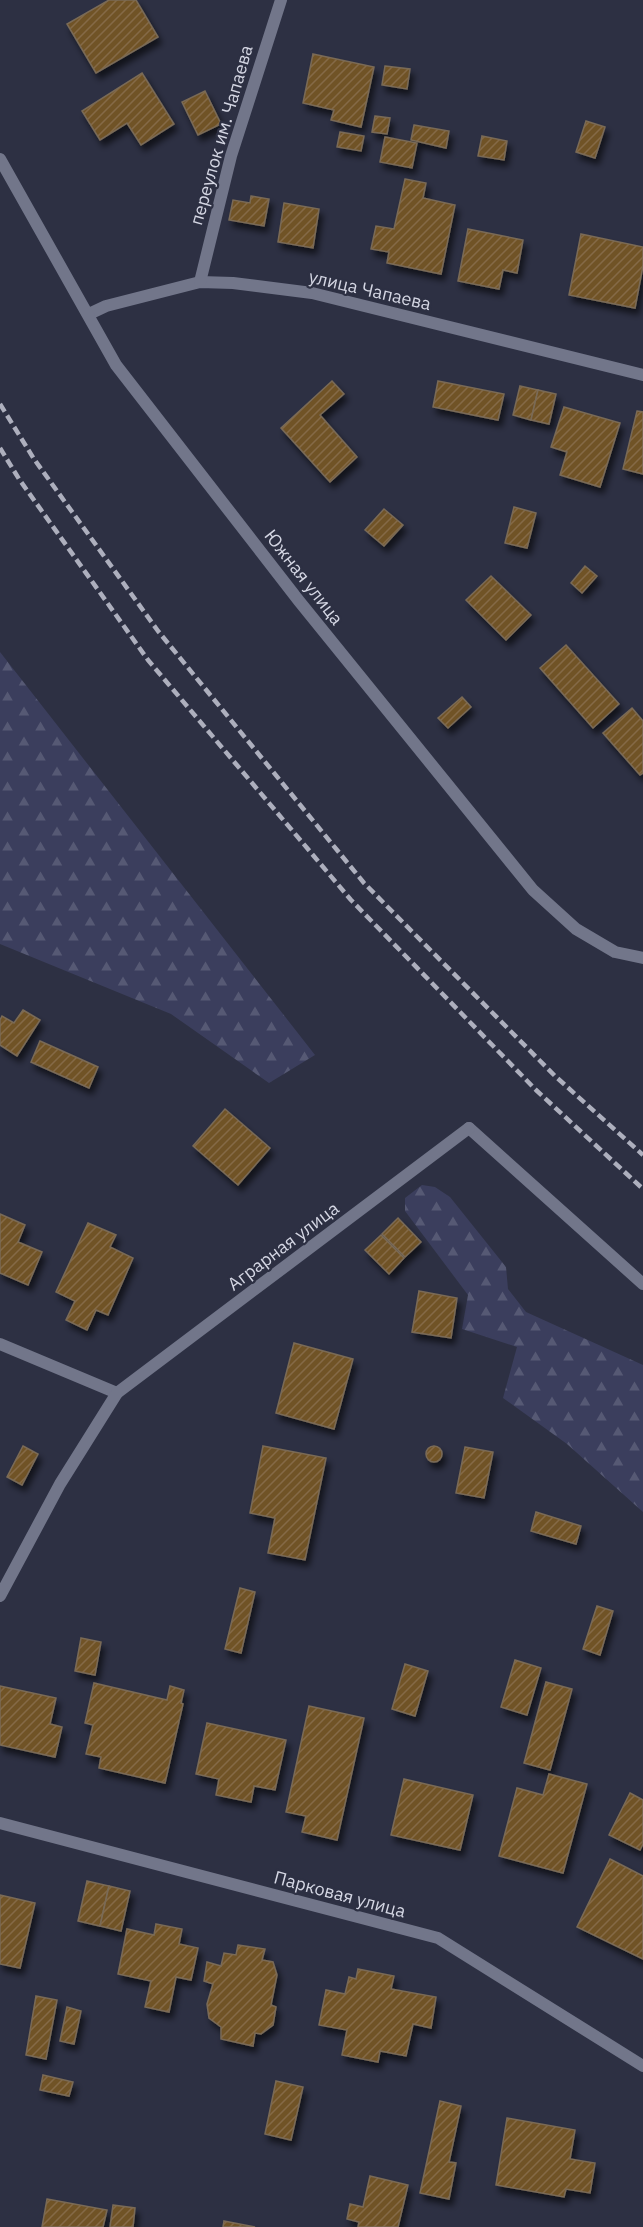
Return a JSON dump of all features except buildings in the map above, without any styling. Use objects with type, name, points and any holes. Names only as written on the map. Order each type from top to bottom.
[{"type":"street","name":"переулок им. Чапаева","points":[[200,282],[231,156],[281,0]]},
{"type":"street","name":"Южная улица","points":[[0,159],[116,365],[298,601],[533,890],[576,929],[615,952],[643,958]]},
{"type":"street","name":"улица Чапаева","points":[[88,314],[106,306],[200,282],[233,283],[312,293],[643,375]]},
{"type":"street","name":"Аграрная улица","points":[[0,1596],[60,1484],[117,1393],[470,1128],[643,1284]]},
{"type":"street","points":[[0,1344],[117,1393]]},
{"type":"street","name":"Парковая улица","points":[[0,1823],[438,1938],[643,2066]]},
{"type":"green space","points":[[0,652],[315,1055],[269,1083],[171,1014],[0,944]]},
{"type":"green space","points":[[422,1185],[435,1187],[450,1197],[506,1267],[508,1289],[526,1312],[643,1365],[643,1512],[567,1444],[503,1398],[517,1347],[462,1329],[468,1295],[405,1211],[405,1198]]},
{"type":"railway","points":[[0,404],[34,459],[158,631],[364,883],[555,1076],[643,1155]]},
{"type":"railway","points":[[0,448],[19,479],[148,660],[351,900],[536,1090],[643,1189]]}]
